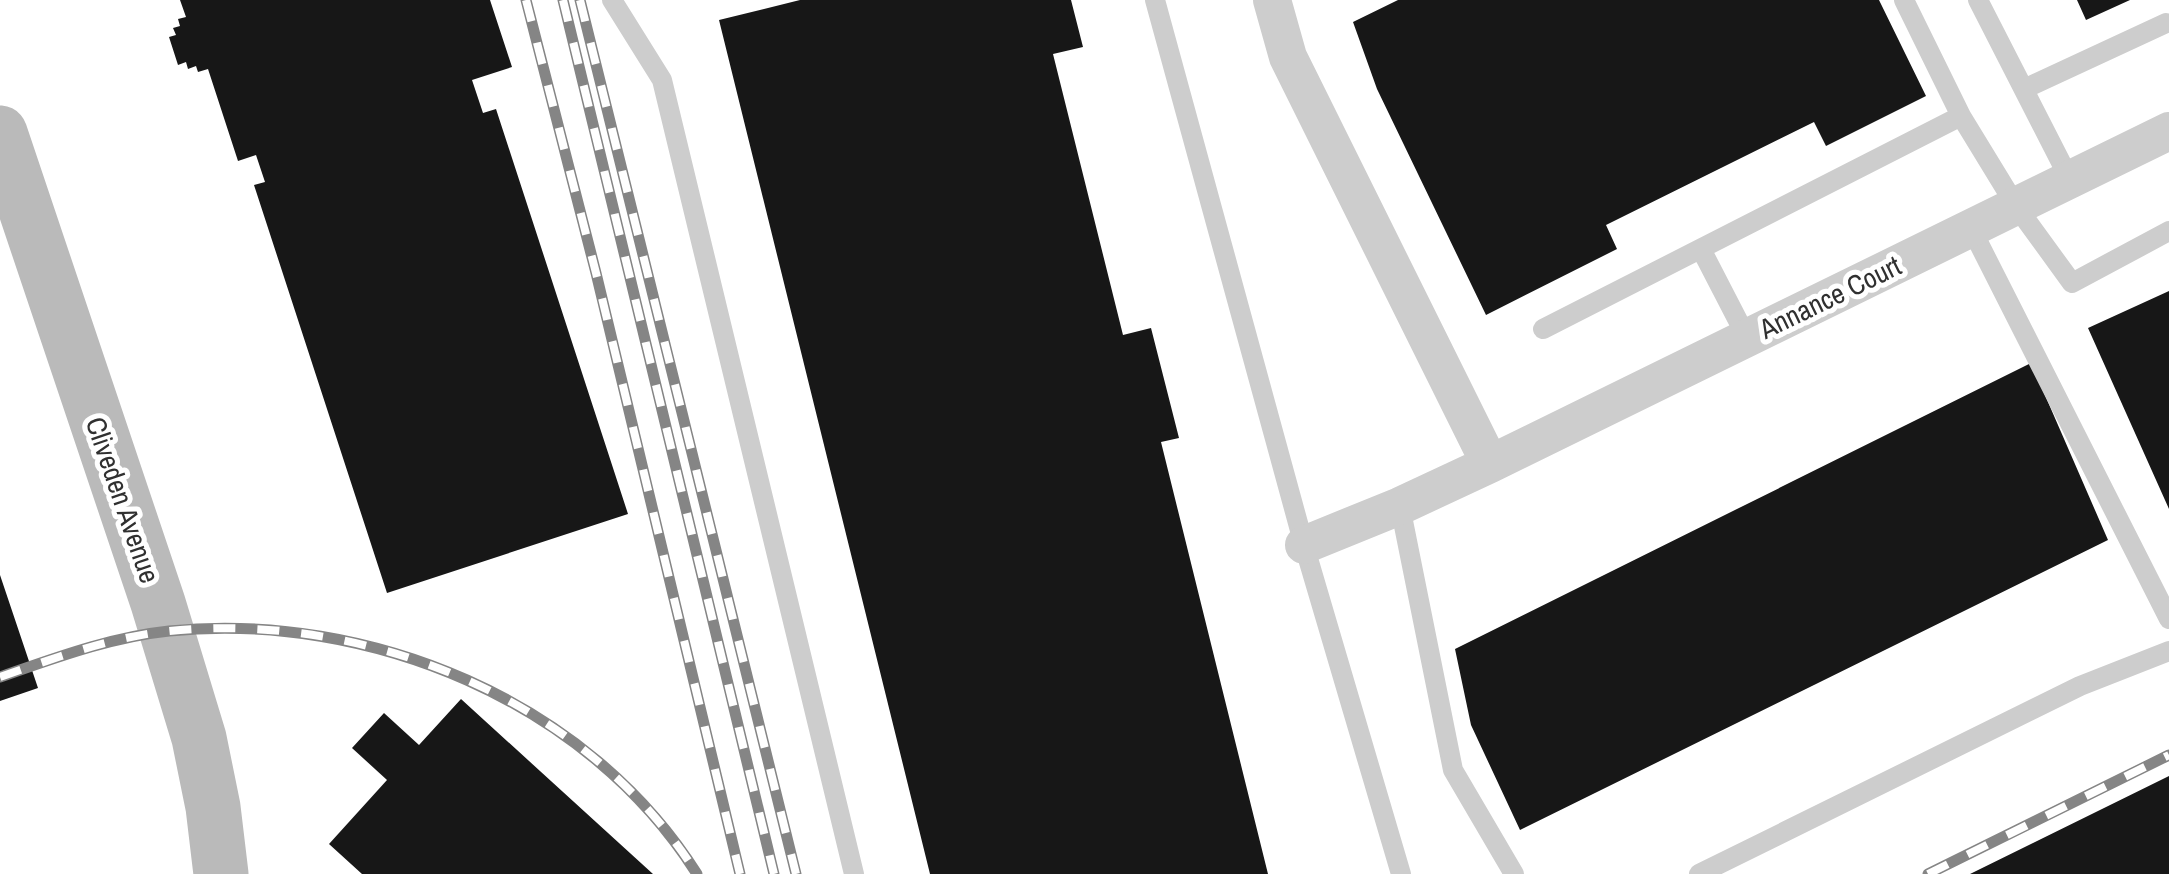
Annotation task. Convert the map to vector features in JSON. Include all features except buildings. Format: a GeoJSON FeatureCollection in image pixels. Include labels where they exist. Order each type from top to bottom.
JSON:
{"type":"FeatureCollection","features":[{"type":"Feature","properties":{"kind":"street"},"geometry":{"type":"LineString","coordinates":[[1272,0],[1288,56],[1490,464]]}},
{"type":"Feature","properties":{"kind":"street","name":"Annance Court"},"geometry":{"type":"LineString","coordinates":[[1304,546],[1490,464],[2169,131]]}},
{"type":"Feature","properties":{"kind":"street","name":"Cliveden Avenue"},"geometry":{"type":"LineString","coordinates":[[0,133],[200,738],[221,874]]}},
{"type":"Feature","properties":{"kind":"lane"},"geometry":{"type":"LineString","coordinates":[[612,0],[662,80],[854,874]]}},
{"type":"Feature","properties":{"kind":"lane"},"geometry":{"type":"LineString","coordinates":[[1154,0],[1304,546],[1400,874]]}},
{"type":"Feature","properties":{"kind":"lane"},"geometry":{"type":"LineString","coordinates":[[1904,0],[1961,116],[2016,206],[2072,283],[2169,232]]}},
{"type":"Feature","properties":{"kind":"lane"},"geometry":{"type":"LineString","coordinates":[[1978,0],[2070,180]]}},
{"type":"Feature","properties":{"kind":"lane"},"geometry":{"type":"LineString","coordinates":[[2024,89],[2166,23]]}},
{"type":"Feature","properties":{"kind":"lane"},"geometry":{"type":"LineString","coordinates":[[1543,329],[1961,116]]}},
{"type":"Feature","properties":{"kind":"lane"},"geometry":{"type":"LineString","coordinates":[[1971,228],[2169,619]]}},
{"type":"Feature","properties":{"kind":"lane"},"geometry":{"type":"LineString","coordinates":[[1701,249],[1747,338]]}},
{"type":"Feature","properties":{"kind":"lane"},"geometry":{"type":"LineString","coordinates":[[1400,506],[1453,770],[1514,874]]}},
{"type":"Feature","properties":{"kind":"lane"},"geometry":{"type":"LineString","coordinates":[[1699,874],[2080,686],[2169,651]]}},
{"type":"Feature","properties":{"kind":"railway"},"geometry":{"type":"LineString","coordinates":[[526,0],[596,273],[740,874]]}},
{"type":"Feature","properties":{"kind":"railway"},"geometry":{"type":"LineString","coordinates":[[563,0],[774,874]]}},
{"type":"Feature","properties":{"kind":"railway"},"geometry":{"type":"LineString","coordinates":[[580,0],[796,874]]}},
{"type":"Feature","properties":{"kind":"railway"},"geometry":{"type":"LineString","coordinates":[[0,677],[105,643],[169,631],[245,629],[321,636],[395,653],[467,680],[535,716],[597,760],[651,813],[697,874]]}},
{"type":"Feature","properties":{"kind":"railway"},"geometry":{"type":"LineString","coordinates":[[1928,874],[2169,755]]}}]}
